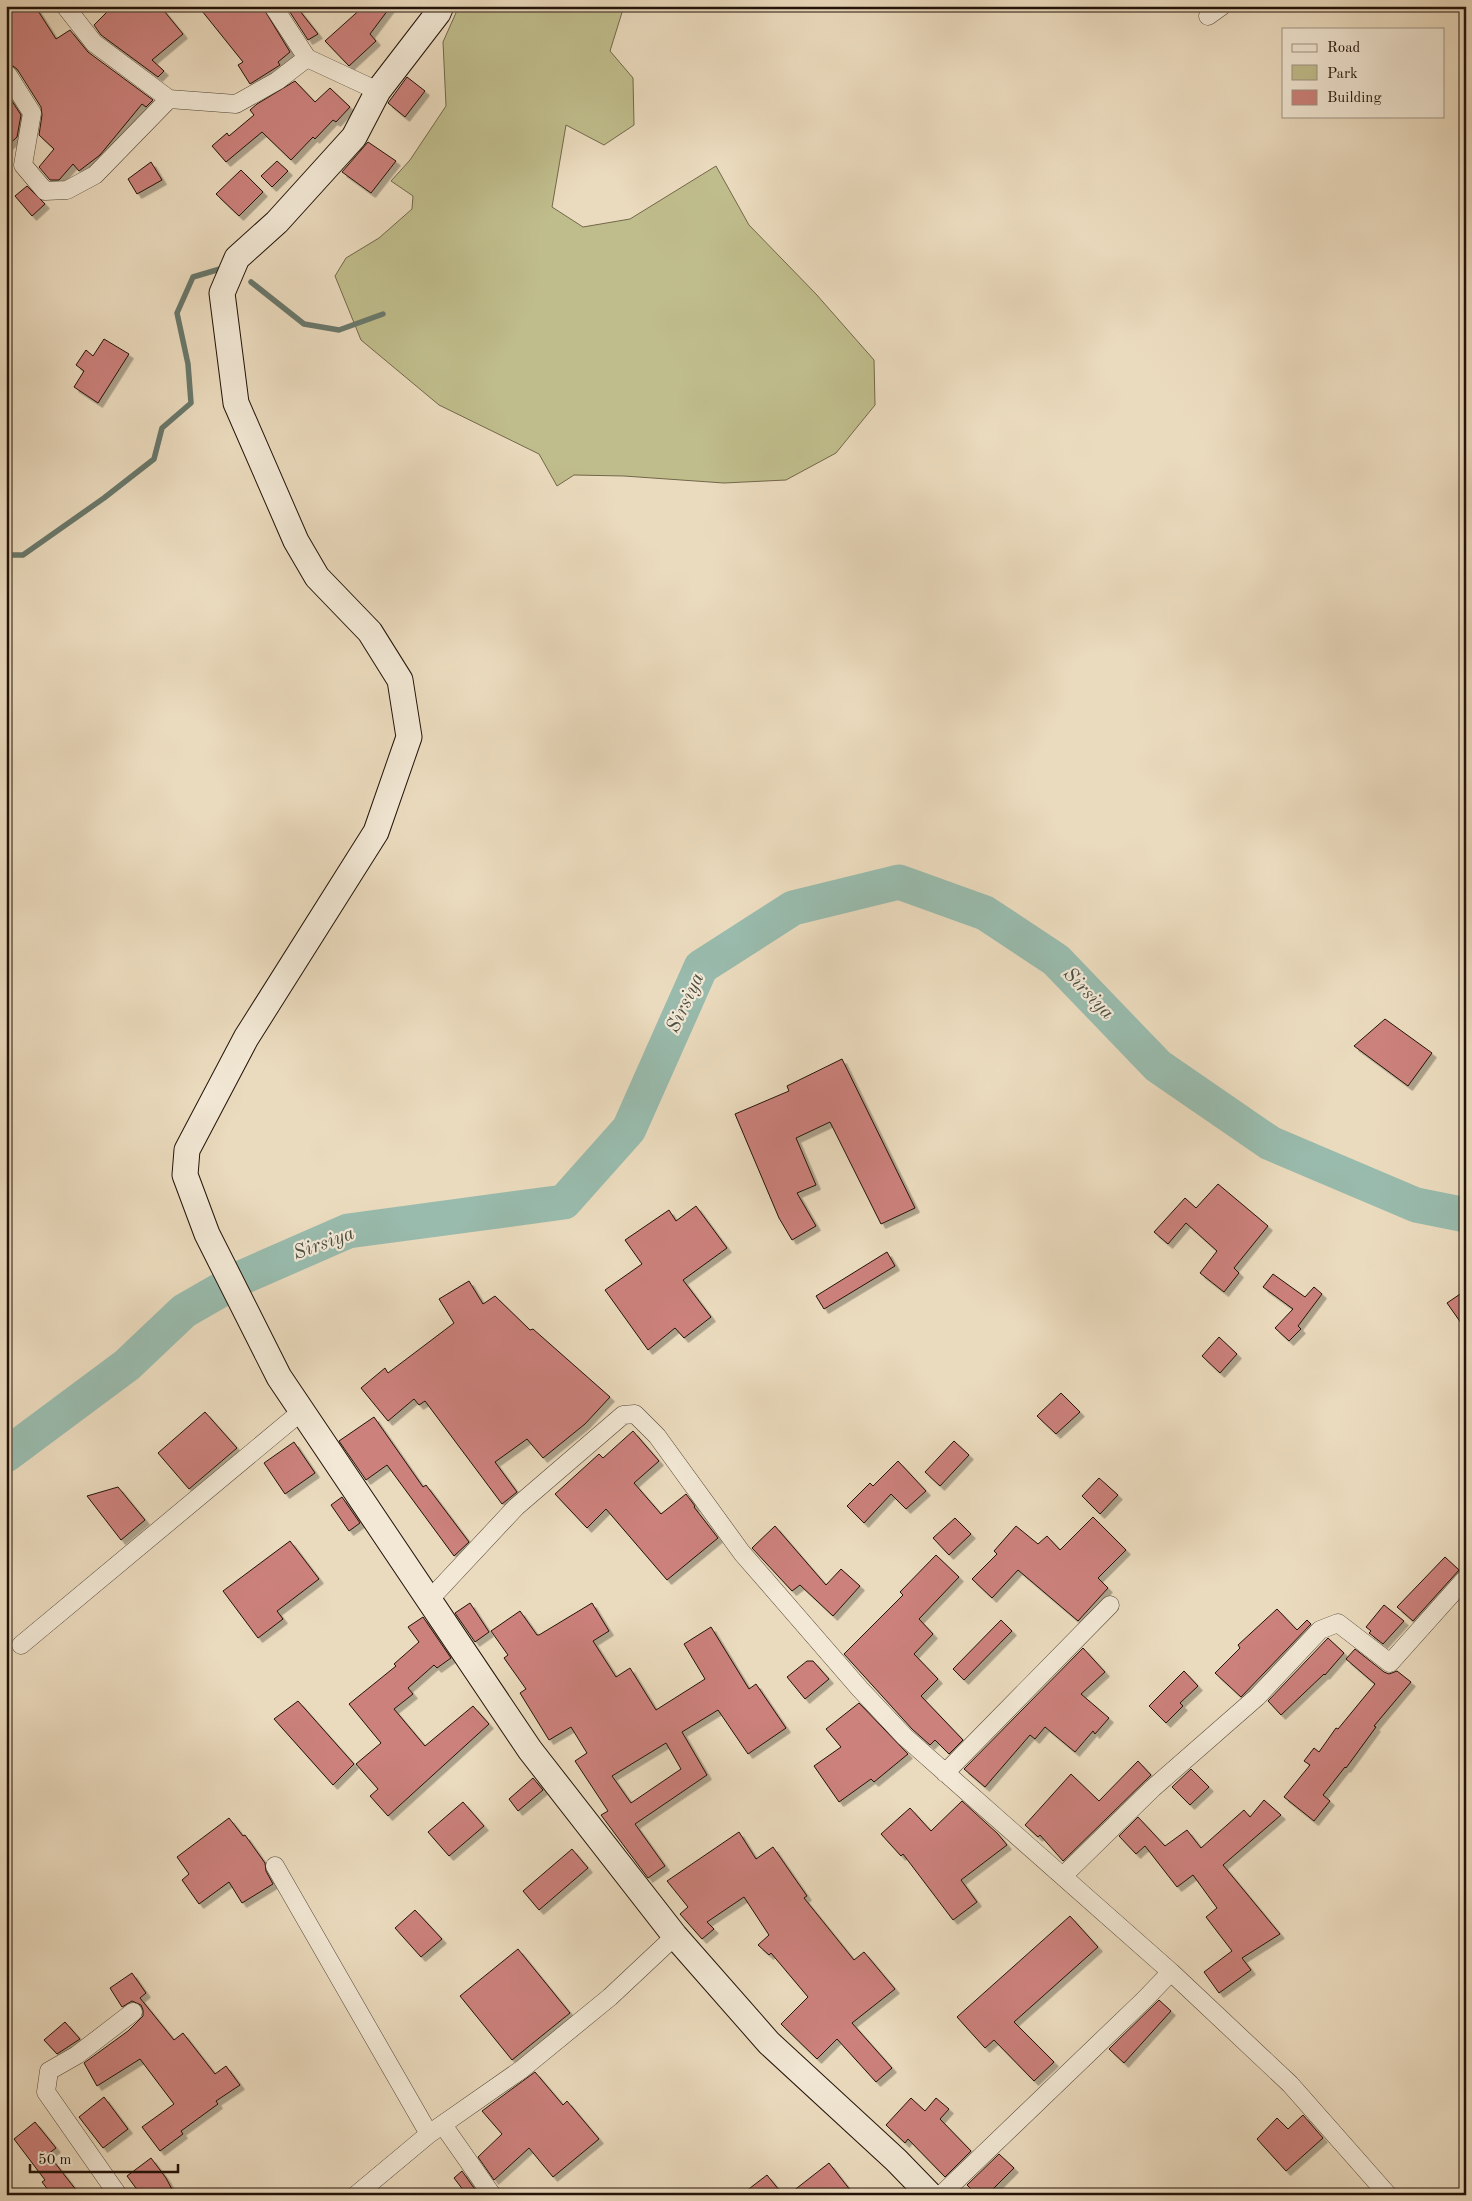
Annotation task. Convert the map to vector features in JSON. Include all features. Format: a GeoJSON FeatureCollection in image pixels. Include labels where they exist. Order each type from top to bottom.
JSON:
{"type":"FeatureCollection","features":[{"type":"Feature","properties":{"kind":"street"},"geometry":{"type":"LineString","coordinates":[[65,6],[94,43],[168,99],[236,104],[277,81],[307,58]]}},
{"type":"Feature","properties":{"kind":"street"},"geometry":{"type":"LineString","coordinates":[[273,6],[307,58],[378,91]]}},
{"type":"Feature","properties":{"kind":"street"},"geometry":{"type":"LineString","coordinates":[[441,6],[438,13],[378,91],[354,137],[277,222],[237,258],[222,293],[236,403],[296,541],[317,577],[370,632],[400,680],[409,737],[376,832],[246,1038],[187,1150],[186,1174],[207,1234],[278,1377],[430,1599],[530,1750],[675,1936],[769,2043],[896,2160],[930,2195]]}},
{"type":"Feature","properties":{"kind":"street"},"geometry":{"type":"LineString","coordinates":[[6,76],[8,75],[32,113],[23,165],[45,192],[67,190],[95,175],[168,99]]}},
{"type":"Feature","properties":{"kind":"street"},"geometry":{"type":"LineString","coordinates":[[21,1645],[302,1411]]}},
{"type":"Feature","properties":{"kind":"street"},"geometry":{"type":"LineString","coordinates":[[430,1599],[516,1507],[623,1415],[635,1414],[657,1436],[748,1561],[860,1689],[905,1737],[1064,1875],[1290,2084],[1388,2195]]}},
{"type":"Feature","properties":{"kind":"street"},"geometry":{"type":"LineString","coordinates":[[1064,1875],[1153,1788],[1257,1697],[1320,1630],[1338,1623],[1390,1663],[1466,1578]]}},
{"type":"Feature","properties":{"kind":"street"},"geometry":{"type":"LineString","coordinates":[[945,1773],[1110,1605]]}},
{"type":"Feature","properties":{"kind":"street"},"geometry":{"type":"LineString","coordinates":[[276,1866],[436,2130],[492,2195]]}},
{"type":"Feature","properties":{"kind":"street"},"geometry":{"type":"LineString","coordinates":[[356,2195],[436,2130],[529,2063],[610,1997],[675,1936]]}},
{"type":"Feature","properties":{"kind":"street"},"geometry":{"type":"LineString","coordinates":[[941,2195],[1171,1972]]}},
{"type":"Feature","properties":{"kind":"street"},"geometry":{"type":"LineString","coordinates":[[118,2195],[46,2092],[49,2071],[77,2055],[133,2012]]}},
{"type":"Feature","properties":{"kind":"green space"},"geometry":{"type":"Polygon","coordinates":[[[459,6],[624,6],[610,51],[633,78],[634,125],[604,145],[566,125],[552,207],[583,227],[630,219],[716,166],[749,225],[816,294],[874,360],[875,405],[836,453],[786,480],[724,483],[624,476],[574,475],[557,486],[539,454],[439,405],[361,340],[335,276],[346,258],[379,238],[412,209],[413,196],[391,181],[410,160],[446,106],[443,42],[459,6]]]}},
{"type":"Feature","properties":{"kind":"building"},"geometry":{"type":"Polygon","coordinates":[[[6,6],[35,6],[56,39],[70,30],[88,52],[153,100],[146,107],[142,104],[100,155],[79,171],[73,164],[59,180],[50,180],[39,167],[54,149],[39,135],[42,115],[41,107],[17,69],[6,65],[6,6]]]}},
{"type":"Feature","properties":{"kind":"building"},"geometry":{"type":"Polygon","coordinates":[[[113,6],[160,6],[183,34],[152,60],[164,71],[158,77],[101,35],[94,25],[113,6]]]}},
{"type":"Feature","properties":{"kind":"building"},"geometry":{"type":"Polygon","coordinates":[[[198,6],[262,6],[290,52],[278,62],[280,65],[250,84],[238,65],[243,62],[198,6]]]}},
{"type":"Feature","properties":{"kind":"building"},"geometry":{"type":"Polygon","coordinates":[[[286,6],[296,6],[318,34],[308,40],[286,6]]]}},
{"type":"Feature","properties":{"kind":"building"},"geometry":{"type":"Polygon","coordinates":[[[364,6],[391,6],[370,34],[376,41],[349,66],[325,41],[364,6]]]}},
{"type":"Feature","properties":{"kind":"building"},"geometry":{"type":"Polygon","coordinates":[[[407,77],[425,91],[405,117],[388,103],[407,77]]]}},
{"type":"Feature","properties":{"kind":"building"},"geometry":{"type":"Polygon","coordinates":[[[295,81],[315,102],[330,88],[350,107],[336,122],[333,120],[315,139],[313,137],[291,160],[262,132],[226,162],[212,146],[227,133],[229,136],[254,115],[250,110],[257,104],[295,81]]]}},
{"type":"Feature","properties":{"kind":"building"},"geometry":{"type":"Polygon","coordinates":[[[8,95],[21,115],[17,137],[6,147],[6,97],[8,95]]]}},
{"type":"Feature","properties":{"kind":"building"},"geometry":{"type":"Polygon","coordinates":[[[368,142],[396,161],[371,193],[342,172],[368,142]]]}},
{"type":"Feature","properties":{"kind":"building"},"geometry":{"type":"Polygon","coordinates":[[[277,161],[288,171],[272,187],[261,176],[277,161]]]}},
{"type":"Feature","properties":{"kind":"building"},"geometry":{"type":"Polygon","coordinates":[[[151,162],[162,180],[137,194],[128,179],[151,162]]]}},
{"type":"Feature","properties":{"kind":"building"},"geometry":{"type":"Polygon","coordinates":[[[241,170],[263,192],[239,216],[216,194],[241,170]]]}},
{"type":"Feature","properties":{"kind":"building"},"geometry":{"type":"Polygon","coordinates":[[[27,186],[45,204],[32,216],[15,196],[27,186]]]}},
{"type":"Feature","properties":{"kind":"building"},"geometry":{"type":"Polygon","coordinates":[[[104,339],[129,354],[98,403],[74,387],[84,371],[76,365],[86,350],[93,356],[104,339]]]}},
{"type":"Feature","properties":{"kind":"building"},"geometry":{"type":"Polygon","coordinates":[[[1385,1019],[1432,1053],[1408,1086],[1354,1046],[1385,1019]]]}},
{"type":"Feature","properties":{"kind":"building"},"geometry":{"type":"Polygon","coordinates":[[[842,1059],[915,1208],[881,1224],[830,1122],[796,1138],[816,1185],[797,1193],[816,1226],[792,1240],[779,1218],[735,1114],[789,1091],[787,1086],[842,1059]]]}},
{"type":"Feature","properties":{"kind":"building"},"geometry":{"type":"Polygon","coordinates":[[[1218,1184],[1268,1226],[1234,1268],[1239,1273],[1224,1292],[1200,1273],[1217,1251],[1186,1223],[1168,1244],[1154,1232],[1185,1198],[1196,1208],[1218,1184]]]}},
{"type":"Feature","properties":{"kind":"building"},"geometry":{"type":"Polygon","coordinates":[[[696,1206],[727,1248],[683,1280],[711,1317],[684,1338],[675,1328],[648,1350],[605,1290],[642,1264],[625,1240],[669,1210],[676,1221],[696,1206]]]}},
{"type":"Feature","properties":{"kind":"building"},"geometry":{"type":"Polygon","coordinates":[[[887,1252],[895,1266],[824,1309],[816,1296],[887,1252]]]}},
{"type":"Feature","properties":{"kind":"building"},"geometry":{"type":"Polygon","coordinates":[[[1273,1274],[1305,1297],[1314,1287],[1322,1294],[1298,1326],[1301,1329],[1289,1341],[1275,1328],[1293,1309],[1263,1287],[1273,1274]]]}},
{"type":"Feature","properties":{"kind":"building"},"geometry":{"type":"Polygon","coordinates":[[[469,1281],[483,1304],[495,1296],[530,1330],[533,1329],[610,1397],[585,1424],[543,1458],[527,1439],[495,1462],[517,1492],[502,1504],[425,1401],[419,1405],[414,1399],[388,1421],[361,1388],[385,1368],[388,1373],[454,1323],[439,1299],[469,1281]]]}},
{"type":"Feature","properties":{"kind":"building"},"geometry":{"type":"Polygon","coordinates":[[[1466,1290],[1466,1330],[1447,1303],[1466,1290]]]}},
{"type":"Feature","properties":{"kind":"building"},"geometry":{"type":"Polygon","coordinates":[[[1219,1337],[1237,1354],[1220,1373],[1202,1356],[1219,1337]]]}},
{"type":"Feature","properties":{"kind":"building"},"geometry":{"type":"Polygon","coordinates":[[[1061,1393],[1080,1412],[1056,1434],[1037,1416],[1061,1393]]]}},
{"type":"Feature","properties":{"kind":"building"},"geometry":{"type":"Polygon","coordinates":[[[205,1412],[237,1448],[189,1489],[158,1453],[205,1412]]]}},
{"type":"Feature","properties":{"kind":"building"},"geometry":{"type":"Polygon","coordinates":[[[374,1417],[423,1487],[426,1485],[469,1542],[454,1556],[387,1465],[366,1480],[339,1441],[374,1417]]]}},
{"type":"Feature","properties":{"kind":"building"},"geometry":{"type":"Polygon","coordinates":[[[633,1431],[659,1461],[634,1483],[661,1514],[686,1494],[718,1538],[667,1580],[606,1509],[587,1528],[555,1494],[599,1454],[603,1458],[633,1431]]]}},
{"type":"Feature","properties":{"kind":"building"},"geometry":{"type":"Polygon","coordinates":[[[954,1441],[969,1455],[940,1486],[925,1472],[954,1441]]]}},
{"type":"Feature","properties":{"kind":"building"},"geometry":{"type":"Polygon","coordinates":[[[294,1442],[315,1473],[285,1494],[264,1463],[294,1442]]]}},
{"type":"Feature","properties":{"kind":"building"},"geometry":{"type":"Polygon","coordinates":[[[898,1461],[926,1491],[906,1509],[891,1494],[864,1523],[847,1506],[870,1483],[873,1486],[898,1461]]]}},
{"type":"Feature","properties":{"kind":"building"},"geometry":{"type":"Polygon","coordinates":[[[1099,1478],[1118,1495],[1100,1514],[1082,1496],[1099,1478]]]}},
{"type":"Feature","properties":{"kind":"building"},"geometry":{"type":"Polygon","coordinates":[[[118,1487],[145,1520],[121,1540],[87,1496],[118,1487]]]}},
{"type":"Feature","properties":{"kind":"building"},"geometry":{"type":"Polygon","coordinates":[[[342,1497],[360,1523],[349,1531],[331,1505],[342,1497]]]}},
{"type":"Feature","properties":{"kind":"building"},"geometry":{"type":"Polygon","coordinates":[[[1093,1517],[1126,1550],[1098,1578],[1108,1588],[1078,1621],[1018,1570],[992,1598],[972,1579],[997,1554],[994,1551],[1016,1526],[1038,1544],[1047,1536],[1060,1550],[1093,1517]]]}},
{"type":"Feature","properties":{"kind":"building"},"geometry":{"type":"Polygon","coordinates":[[[955,1518],[971,1534],[949,1555],[933,1538],[955,1518]]]}},
{"type":"Feature","properties":{"kind":"building"},"geometry":{"type":"Polygon","coordinates":[[[775,1526],[826,1585],[841,1569],[860,1586],[833,1616],[800,1585],[792,1591],[752,1548],[775,1526]]]}},
{"type":"Feature","properties":{"kind":"building"},"geometry":{"type":"Polygon","coordinates":[[[290,1541],[319,1579],[277,1611],[283,1619],[258,1638],[223,1591],[290,1541]]]}},
{"type":"Feature","properties":{"kind":"building"},"geometry":{"type":"Polygon","coordinates":[[[936,1555],[959,1577],[919,1619],[933,1634],[914,1654],[938,1679],[921,1696],[963,1740],[949,1754],[935,1740],[930,1745],[912,1729],[844,1654],[903,1595],[900,1592],[936,1555]]]}},
{"type":"Feature","properties":{"kind":"building"},"geometry":{"type":"Polygon","coordinates":[[[1445,1557],[1459,1570],[1413,1621],[1397,1607],[1445,1557]]]}},
{"type":"Feature","properties":{"kind":"building"},"geometry":{"type":"Polygon","coordinates":[[[470,1603],[489,1632],[475,1642],[455,1613],[470,1603]]]}},
{"type":"Feature","properties":{"kind":"building"},"geometry":{"type":"Polygon","coordinates":[[[592,1603],[609,1631],[593,1641],[616,1677],[630,1668],[656,1710],[705,1679],[684,1644],[711,1627],[749,1689],[756,1684],[786,1728],[748,1754],[718,1710],[682,1732],[707,1775],[635,1824],[665,1866],[648,1878],[601,1815],[608,1811],[575,1761],[587,1753],[571,1727],[549,1740],[520,1693],[526,1689],[504,1658],[508,1655],[491,1631],[520,1611],[537,1635],[592,1603]],[[666,1743],[612,1776],[631,1803],[681,1769],[666,1743]]]}},
{"type":"Feature","properties":{"kind":"building"},"geometry":{"type":"Polygon","coordinates":[[[1384,1605],[1404,1621],[1383,1644],[1369,1633],[1371,1631],[1366,1627],[1384,1605]]]}},
{"type":"Feature","properties":{"kind":"building"},"geometry":{"type":"Polygon","coordinates":[[[1277,1609],[1297,1630],[1307,1620],[1311,1624],[1241,1697],[1215,1673],[1240,1648],[1238,1645],[1277,1609]]]}},
{"type":"Feature","properties":{"kind":"building"},"geometry":{"type":"Polygon","coordinates":[[[423,1617],[451,1658],[437,1668],[434,1665],[408,1688],[413,1694],[394,1709],[425,1746],[473,1706],[489,1724],[388,1816],[370,1796],[378,1789],[356,1764],[381,1743],[349,1704],[396,1666],[394,1664],[419,1642],[408,1627],[423,1617]]]}},
{"type":"Feature","properties":{"kind":"building"},"geometry":{"type":"Polygon","coordinates":[[[1001,1620],[1012,1631],[964,1680],[953,1669],[1001,1620]]]}},
{"type":"Feature","properties":{"kind":"building"},"geometry":{"type":"Polygon","coordinates":[[[1328,1638],[1344,1653],[1325,1675],[1281,1715],[1268,1701],[1328,1638]]]}},
{"type":"Feature","properties":{"kind":"building"},"geometry":{"type":"Polygon","coordinates":[[[1083,1648],[1105,1672],[1081,1694],[1109,1718],[1095,1734],[1093,1731],[1075,1752],[1045,1727],[1035,1739],[1030,1735],[985,1787],[964,1769],[1083,1648]]]}},
{"type":"Feature","properties":{"kind":"building"},"geometry":{"type":"Polygon","coordinates":[[[1355,1649],[1384,1672],[1389,1674],[1397,1671],[1411,1682],[1374,1726],[1376,1727],[1346,1768],[1323,1795],[1330,1801],[1314,1821],[1284,1797],[1310,1765],[1304,1761],[1314,1748],[1319,1752],[1336,1728],[1338,1729],[1375,1684],[1346,1659],[1355,1649]]]}},
{"type":"Feature","properties":{"kind":"building"},"geometry":{"type":"Polygon","coordinates":[[[807,1661],[813,1661],[829,1679],[805,1699],[787,1677],[807,1661]]]}},
{"type":"Feature","properties":{"kind":"building"},"geometry":{"type":"Polygon","coordinates":[[[1184,1671],[1198,1686],[1180,1703],[1183,1706],[1166,1723],[1149,1706],[1184,1671]]]}},
{"type":"Feature","properties":{"kind":"building"},"geometry":{"type":"Polygon","coordinates":[[[298,1701],[354,1764],[333,1785],[274,1719],[298,1701]]]}},
{"type":"Feature","properties":{"kind":"building"},"geometry":{"type":"Polygon","coordinates":[[[859,1703],[908,1754],[874,1782],[871,1779],[839,1802],[814,1766],[841,1747],[826,1729],[859,1703]]]}},
{"type":"Feature","properties":{"kind":"building"},"geometry":{"type":"Polygon","coordinates":[[[1138,1761],[1151,1775],[1063,1861],[1040,1835],[1038,1837],[1025,1825],[1071,1774],[1099,1801],[1138,1761]]]}},
{"type":"Feature","properties":{"kind":"building"},"geometry":{"type":"Polygon","coordinates":[[[1191,1769],[1209,1787],[1190,1805],[1172,1787],[1191,1769]]]}},
{"type":"Feature","properties":{"kind":"building"},"geometry":{"type":"Polygon","coordinates":[[[533,1778],[543,1790],[518,1811],[509,1799],[533,1778]]]}},
{"type":"Feature","properties":{"kind":"building"},"geometry":{"type":"Polygon","coordinates":[[[1264,1800],[1281,1815],[1223,1865],[1280,1934],[1242,1958],[1251,1970],[1219,1993],[1204,1972],[1232,1951],[1206,1917],[1217,1908],[1193,1875],[1177,1887],[1145,1846],[1136,1854],[1119,1836],[1138,1817],[1165,1846],[1187,1830],[1201,1848],[1244,1810],[1250,1817],[1264,1800]]]}},
{"type":"Feature","properties":{"kind":"building"},"geometry":{"type":"Polygon","coordinates":[[[962,1801],[998,1834],[1007,1845],[961,1880],[977,1902],[953,1920],[903,1854],[901,1856],[881,1834],[910,1808],[931,1831],[962,1801]]]}},
{"type":"Feature","properties":{"kind":"building"},"geometry":{"type":"Polygon","coordinates":[[[463,1802],[484,1826],[449,1856],[428,1832],[463,1802]]]}},
{"type":"Feature","properties":{"kind":"building"},"geometry":{"type":"Polygon","coordinates":[[[229,1818],[243,1836],[245,1835],[265,1863],[266,1871],[273,1884],[242,1903],[229,1882],[199,1904],[182,1880],[189,1874],[177,1857],[229,1818]]]}},
{"type":"Feature","properties":{"kind":"building"},"geometry":{"type":"Polygon","coordinates":[[[739,1832],[756,1859],[773,1847],[807,1896],[804,1898],[854,1960],[864,1952],[895,1989],[852,2023],[892,2068],[876,2082],[837,2039],[817,2059],[781,2024],[808,1997],[771,1953],[769,1955],[758,1945],[769,1935],[744,1897],[707,1922],[714,1929],[702,1939],[680,1914],[688,1907],[667,1881],[739,1832]]]}},
{"type":"Feature","properties":{"kind":"building"},"geometry":{"type":"Polygon","coordinates":[[[572,1849],[588,1868],[539,1910],[523,1891],[572,1849]]]}},
{"type":"Feature","properties":{"kind":"building"},"geometry":{"type":"Polygon","coordinates":[[[415,1910],[442,1939],[421,1957],[395,1928],[415,1910]]]}},
{"type":"Feature","properties":{"kind":"building"},"geometry":{"type":"Polygon","coordinates":[[[1070,1916],[1098,1947],[1014,2022],[1054,2062],[1034,2081],[994,2040],[985,2048],[957,2017],[1070,1916]]]}},
{"type":"Feature","properties":{"kind":"building"},"geometry":{"type":"Polygon","coordinates":[[[518,1949],[570,2013],[512,2060],[460,1996],[518,1949]]]}},
{"type":"Feature","properties":{"kind":"building"},"geometry":{"type":"Polygon","coordinates":[[[132,1973],[146,1993],[140,1998],[174,2040],[183,2033],[215,2074],[226,2066],[240,2085],[216,2101],[218,2104],[181,2131],[183,2134],[160,2151],[142,2127],[174,2104],[140,2059],[97,2086],[84,2063],[128,2031],[143,2016],[141,2005],[132,2001],[122,2007],[110,1988],[132,1973]]]}},
{"type":"Feature","properties":{"kind":"building"},"geometry":{"type":"Polygon","coordinates":[[[1159,2000],[1171,2011],[1124,2063],[1109,2049],[1159,2000]]]}},
{"type":"Feature","properties":{"kind":"building"},"geometry":{"type":"Polygon","coordinates":[[[65,2022],[80,2039],[57,2054],[44,2040],[65,2022]]]}},
{"type":"Feature","properties":{"kind":"building"},"geometry":{"type":"Polygon","coordinates":[[[535,2072],[563,2105],[567,2101],[599,2139],[553,2177],[529,2148],[494,2180],[478,2157],[502,2134],[482,2111],[535,2072]]]}},
{"type":"Feature","properties":{"kind":"building"},"geometry":{"type":"Polygon","coordinates":[[[104,2097],[128,2129],[103,2148],[79,2117],[104,2097]]]}},
{"type":"Feature","properties":{"kind":"building"},"geometry":{"type":"Polygon","coordinates":[[[911,2098],[925,2111],[936,2098],[949,2109],[940,2119],[971,2151],[945,2177],[908,2139],[905,2143],[886,2125],[911,2098]]]}},
{"type":"Feature","properties":{"kind":"building"},"geometry":{"type":"Polygon","coordinates":[[[1303,2115],[1323,2138],[1286,2171],[1257,2139],[1277,2118],[1288,2129],[1303,2115]]]}},
{"type":"Feature","properties":{"kind":"building"},"geometry":{"type":"Polygon","coordinates":[[[35,2122],[56,2148],[48,2154],[80,2195],[52,2195],[42,2182],[45,2180],[14,2139],[35,2122]]]}},
{"type":"Feature","properties":{"kind":"building"},"geometry":{"type":"Polygon","coordinates":[[[999,2154],[1014,2168],[987,2195],[977,2195],[967,2185],[999,2154]]]}},
{"type":"Feature","properties":{"kind":"building"},"geometry":{"type":"Polygon","coordinates":[[[151,2158],[166,2178],[175,2195],[141,2195],[127,2176],[151,2158]]]}},
{"type":"Feature","properties":{"kind":"building"},"geometry":{"type":"Polygon","coordinates":[[[829,2163],[854,2195],[788,2195],[829,2163]]]}},
{"type":"Feature","properties":{"kind":"building"},"geometry":{"type":"Polygon","coordinates":[[[462,2171],[479,2195],[467,2195],[454,2178],[462,2171]]]}},
{"type":"Feature","properties":{"kind":"building"},"geometry":{"type":"Polygon","coordinates":[[[767,2175],[783,2195],[741,2195],[767,2175]]]}},
{"type":"Feature","properties":{"kind":"waterway"},"geometry":{"type":"LineString","coordinates":[[6,555],[23,555],[104,498],[154,459],[162,428],[191,403],[188,364],[177,313],[193,277],[220,269]]}},
{"type":"Feature","properties":{"kind":"waterway"},"geometry":{"type":"LineString","coordinates":[[251,282],[304,324],[339,330],[383,314]]}},
{"type":"Feature","properties":{"kind":"waterway","name":"Sirsiya"},"geometry":{"type":"LineString","coordinates":[[6,1455],[127,1365],[184,1311],[243,1277],[348,1231],[564,1202],[629,1129],[701,967],[793,908],[899,882],[985,913],[1056,960],[1158,1066],[1270,1143],[1416,1205],[1466,1215]]}}]}
